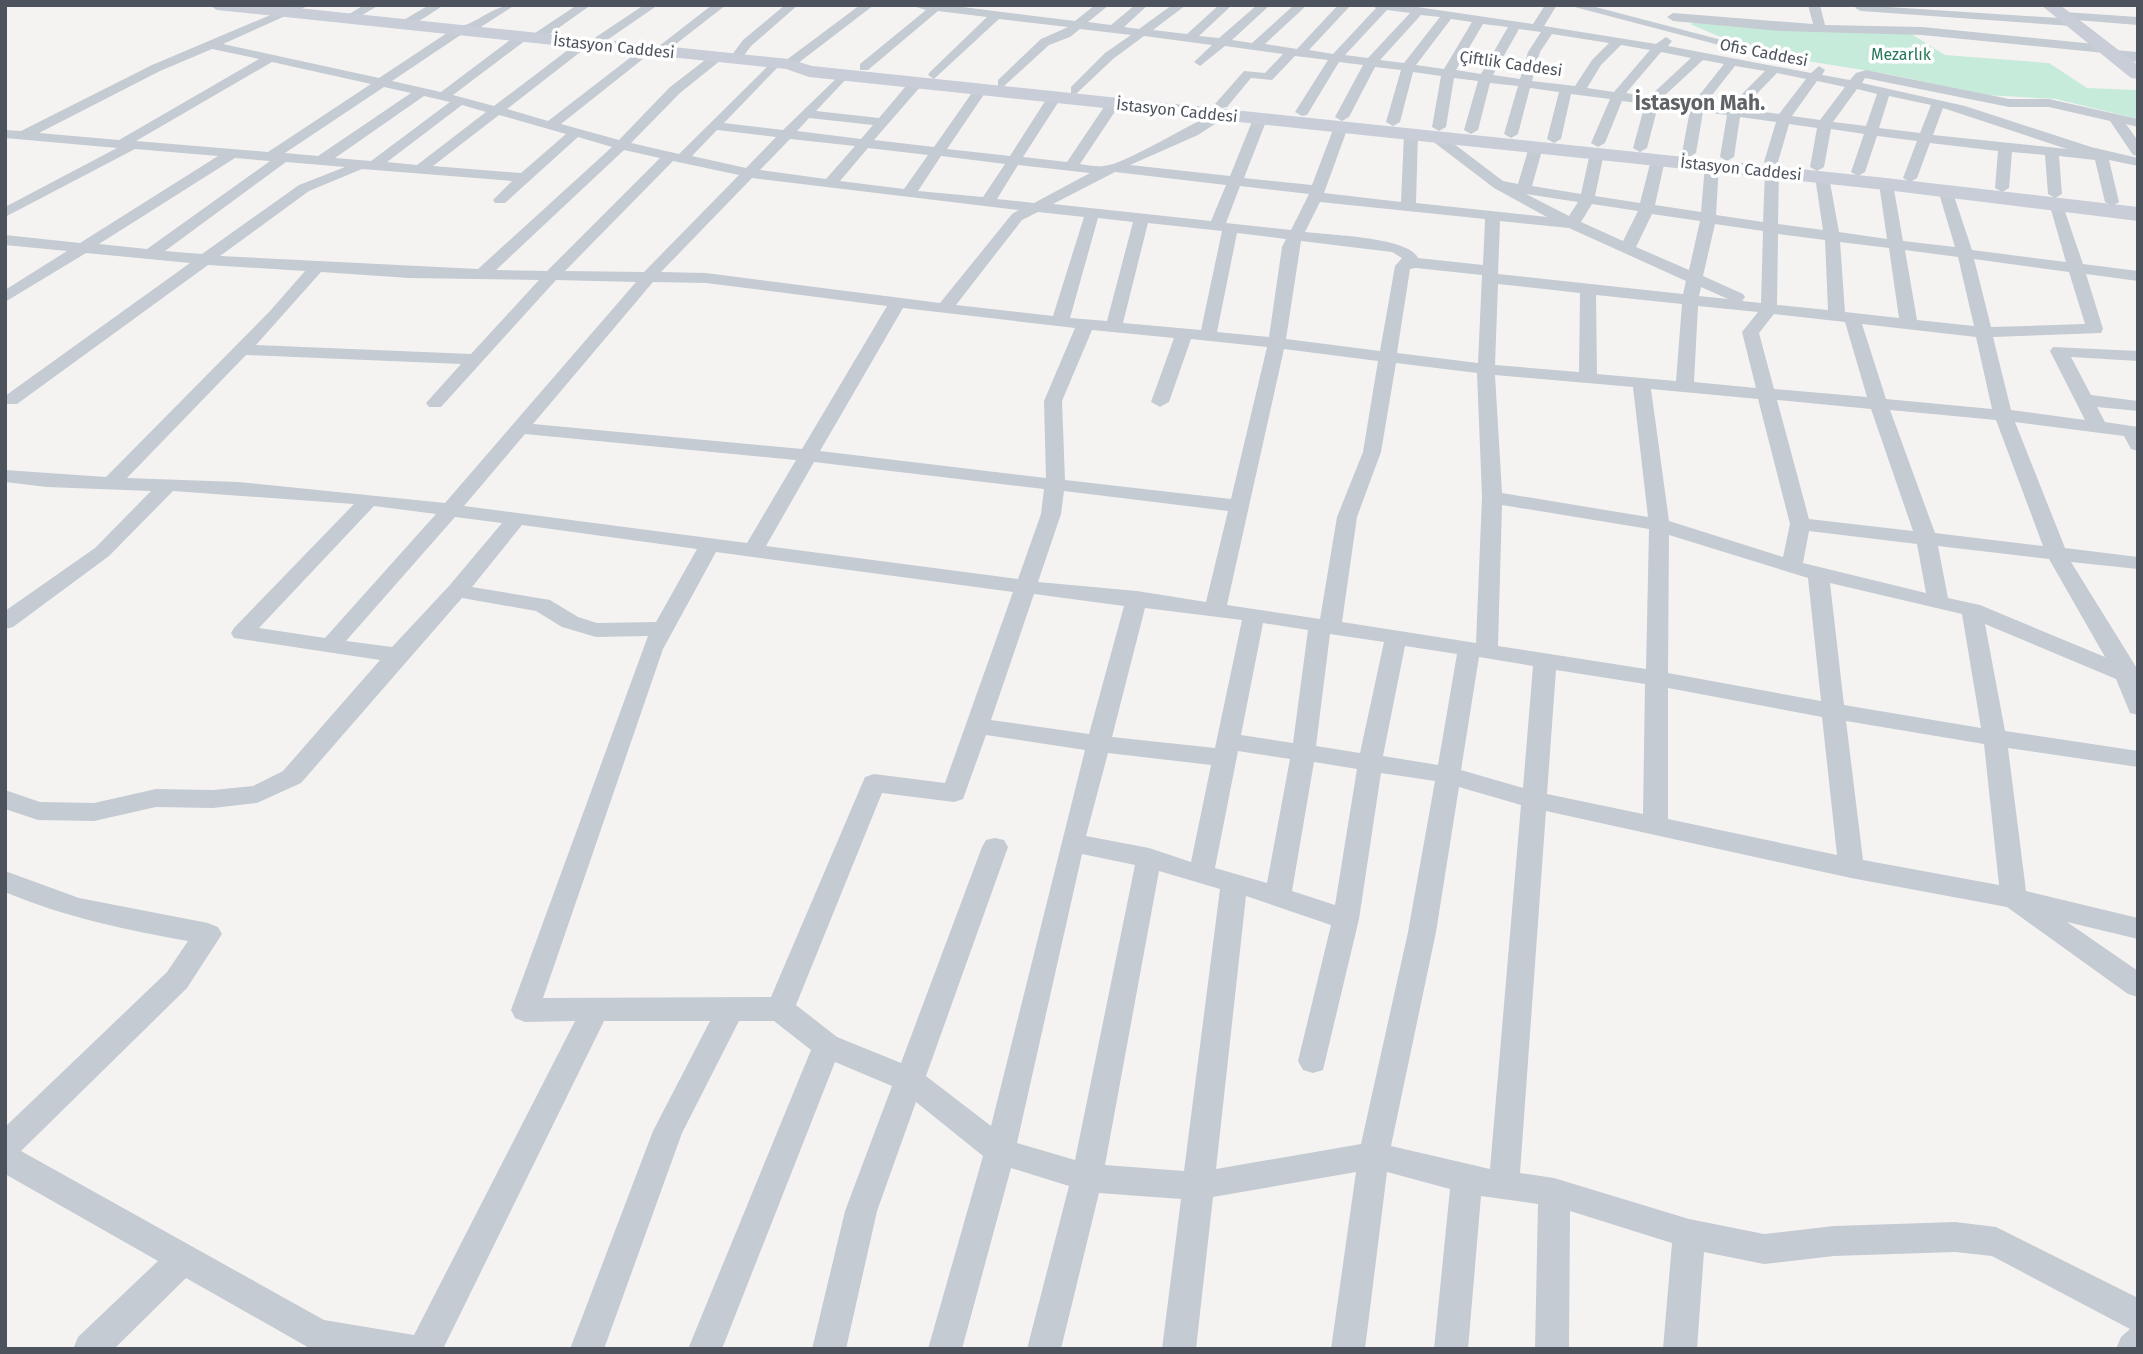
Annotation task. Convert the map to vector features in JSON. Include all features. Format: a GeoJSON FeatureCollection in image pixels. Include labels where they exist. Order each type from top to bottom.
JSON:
{"type":"FeatureCollection","features":[{"type":"Feature","properties":{"kind":"main road","name":"İstasyon Caddesi"},"geometry":{"type":"LineString","coordinates":[[229,6],[297,9],[463,31],[782,64],[809,71],[844,75],[925,79],[981,90],[1054,98],[1221,110],[1261,119],[1342,122],[1411,134],[1437,132],[1598,148],[1658,160],[1719,161],[1820,172],[1886,184],[2056,199],[2138,214]]}},
{"type":"Feature","properties":{"kind":"main road"},"geometry":{"type":"LineString","coordinates":[[2062,15],[2138,74]]}},
{"type":"Feature","properties":{"kind":"main road"},"geometry":{"type":"LineString","coordinates":[[782,64],[864,67],[925,79],[1003,82],[1221,110],[1302,112],[1342,122],[1393,122],[1437,132],[1471,130],[1511,134],[1545,143]]}},
{"type":"Feature","properties":{"kind":"main road"},"geometry":{"type":"LineString","coordinates":[[1598,148],[1640,148],[1689,153],[1719,161]]}},
{"type":"Feature","properties":{"kind":"main road"},"geometry":{"type":"LineString","coordinates":[[1820,172],[1858,172],[2002,188],[2056,199],[2138,205]]}},
{"type":"Feature","properties":{"kind":"street"},"geometry":{"type":"LineString","coordinates":[[350,18],[373,5]]}},
{"type":"Feature","properties":{"kind":"street"},"geometry":{"type":"LineString","coordinates":[[406,24],[439,5]]}},
{"type":"Feature","properties":{"kind":"street"},"geometry":{"type":"LineString","coordinates":[[150,254],[379,83],[509,5]]}},
{"type":"Feature","properties":{"kind":"street"},"geometry":{"type":"LineString","coordinates":[[443,96],[529,38],[585,5]]}},
{"type":"Feature","properties":{"kind":"street"},"geometry":{"type":"LineString","coordinates":[[419,170],[496,110],[589,44],[652,5]]}},
{"type":"Feature","properties":{"kind":"street"},"geometry":{"type":"LineString","coordinates":[[551,125],[720,5]]}},
{"type":"Feature","properties":{"kind":"street"},"geometry":{"type":"LineString","coordinates":[[482,274],[621,145],[675,90],[747,43],[792,5]]}},
{"type":"Feature","properties":{"kind":"street"},"geometry":{"type":"LineString","coordinates":[[435,403],[552,275],[677,156],[714,127],[782,64],[868,5]]}},
{"type":"Feature","properties":{"kind":"street","name":"Çiftlik Caddesi"},"geometry":{"type":"LineString","coordinates":[[916,5],[988,11],[1012,16],[1052,17],[1078,25],[1113,30],[1825,122],[1926,138],[1970,129],[2005,148],[2101,156]]}},
{"type":"Feature","properties":{"kind":"street"},"geometry":{"type":"LineString","coordinates":[[1012,16],[1027,5]]}},
{"type":"Feature","properties":{"kind":"street"},"geometry":{"type":"LineString","coordinates":[[1003,82],[1045,42],[1078,25],[1103,5]]}},
{"type":"Feature","properties":{"kind":"street"},"geometry":{"type":"LineString","coordinates":[[1113,30],[1142,5]]}},
{"type":"Feature","properties":{"kind":"street"},"geometry":{"type":"LineString","coordinates":[[1076,90],[1109,56],[1145,33],[1180,5]]}},
{"type":"Feature","properties":{"kind":"street"},"geometry":{"type":"LineString","coordinates":[[1189,40],[1226,5]]}},
{"type":"Feature","properties":{"kind":"street"},"geometry":{"type":"LineString","coordinates":[[1200,62],[1264,5]]}},
{"type":"Feature","properties":{"kind":"street"},"geometry":{"type":"LineString","coordinates":[[1255,47],[1301,5]]}},
{"type":"Feature","properties":{"kind":"street"},"geometry":{"type":"LineString","coordinates":[[944,309],[1017,217],[1193,132],[1221,110],[1248,74],[1268,76],[1345,5]]}},
{"type":"Feature","properties":{"kind":"street","name":"Ofis Caddesi"},"geometry":{"type":"LineString","coordinates":[[1377,5],[1426,9],[1480,19],[1502,18],[1516,24],[1938,103],[1970,129],[2027,132],[2101,156],[2138,162]]}},
{"type":"Feature","properties":{"kind":"street"},"geometry":{"type":"LineString","coordinates":[[1463,16],[1472,5]]}},
{"type":"Feature","properties":{"kind":"street"},"geometry":{"type":"LineString","coordinates":[[1511,134],[1524,83],[1551,5]]}},
{"type":"Feature","properties":{"kind":"street"},"geometry":{"type":"LineString","coordinates":[[1573,5],[1598,7],[1628,17],[1662,15],[1747,19],[1820,27],[1913,30],[2049,44],[2138,57]]}},
{"type":"Feature","properties":{"kind":"street"},"geometry":{"type":"LineString","coordinates":[[1611,5],[1628,17]]}},
{"type":"Feature","properties":{"kind":"street"},"geometry":{"type":"LineString","coordinates":[[1814,5],[1820,27]]}},
{"type":"Feature","properties":{"kind":"street"},"geometry":{"type":"LineString","coordinates":[[1969,5],[2009,41]]}},
{"type":"Feature","properties":{"kind":"street"},"geometry":{"type":"LineString","coordinates":[[2003,5],[2049,44]]}},
{"type":"Feature","properties":{"kind":"street"},"geometry":{"type":"LineString","coordinates":[[2118,5],[2133,21]]}},
{"type":"Feature","properties":{"kind":"street"},"geometry":{"type":"LineString","coordinates":[[1302,112],[1315,83],[1334,57],[1392,6]]}},
{"type":"Feature","properties":{"kind":"street"},"geometry":{"type":"LineString","coordinates":[[864,67],[944,7]]}},
{"type":"Feature","properties":{"kind":"street"},"geometry":{"type":"LineString","coordinates":[[1579,35],[1598,7]]}},
{"type":"Feature","properties":{"kind":"street"},"geometry":{"type":"LineString","coordinates":[[1860,7],[1873,29]]}},
{"type":"Feature","properties":{"kind":"street"},"geometry":{"type":"LineString","coordinates":[[1860,7],[1938,10],[1981,17],[2018,19],[2062,15],[2133,21]]}},
{"type":"Feature","properties":{"kind":"street"},"geometry":{"type":"LineString","coordinates":[[1897,8],[1913,30]]}},
{"type":"Feature","properties":{"kind":"street"},"geometry":{"type":"LineString","coordinates":[[5,145],[156,68],[297,9]]}},
{"type":"Feature","properties":{"kind":"street"},"geometry":{"type":"LineString","coordinates":[[1214,609],[1277,343],[1286,270],[1294,236],[1316,193],[1342,122],[1371,62],[1426,9]]}},
{"type":"Feature","properties":{"kind":"street"},"geometry":{"type":"LineString","coordinates":[[830,185],[882,122],[988,11]]}},
{"type":"Feature","properties":{"kind":"street"},"geometry":{"type":"LineString","coordinates":[[1393,122],[1408,67],[1448,15]]}},
{"type":"Feature","properties":{"kind":"street"},"geometry":{"type":"LineString","coordinates":[[1662,15],[1678,30],[1768,55],[1966,96],[2009,103],[2072,108],[2138,123]]}},
{"type":"Feature","properties":{"kind":"street"},"geometry":{"type":"LineString","coordinates":[[1638,46],[1662,15]]}},
{"type":"Feature","properties":{"kind":"street"},"geometry":{"type":"LineString","coordinates":[[1480,19],[1448,73],[1437,132],[1499,184],[1572,224],[1696,281],[1769,310]]}},
{"type":"Feature","properties":{"kind":"street"},"geometry":{"type":"LineString","coordinates":[[1471,130],[1483,77],[1495,52],[1516,24]]}},
{"type":"Feature","properties":{"kind":"street"},"geometry":{"type":"LineString","coordinates":[[1572,224],[1587,200],[1602,121],[1617,95],[1678,30]]}},
{"type":"Feature","properties":{"kind":"street"},"geometry":{"type":"LineString","coordinates":[[1524,189],[1572,89],[1617,42]]}},
{"type":"Feature","properties":{"kind":"street"},"geometry":{"type":"LineString","coordinates":[[212,45],[443,96],[621,145],[749,173],[830,185],[1396,248],[1410,256],[1411,263]]}},
{"type":"Feature","properties":{"kind":"street"},"geometry":{"type":"LineString","coordinates":[[1753,67],[1768,55]]}},
{"type":"Feature","properties":{"kind":"street"},"geometry":{"type":"LineString","coordinates":[[1640,148],[1653,100],[1699,57]]}},
{"type":"Feature","properties":{"kind":"street"},"geometry":{"type":"LineString","coordinates":[[5,213],[268,59]]}},
{"type":"Feature","properties":{"kind":"street"},"geometry":{"type":"LineString","coordinates":[[1689,153],[1697,106],[1731,63]]}},
{"type":"Feature","properties":{"kind":"street"},"geometry":{"type":"LineString","coordinates":[[1792,566],[1800,524],[1763,393],[1750,332],[1769,310],[1772,167],[1784,117],[1821,67]]}},
{"type":"Feature","properties":{"kind":"street"},"geometry":{"type":"LineString","coordinates":[[1685,385],[1690,301],[1719,161],[1734,110],[1772,71]]}},
{"type":"Feature","properties":{"kind":"street"},"geometry":{"type":"LineString","coordinates":[[1861,74],[1825,122],[1820,172],[1845,318],[1926,538],[1938,601]]}},
{"type":"Feature","properties":{"kind":"street"},"geometry":{"type":"LineString","coordinates":[[332,643],[451,509],[649,276],[844,75]]}},
{"type":"Feature","properties":{"kind":"street"},"geometry":{"type":"LineString","coordinates":[[908,194],[981,90]]}},
{"type":"Feature","properties":{"kind":"street"},"geometry":{"type":"LineString","coordinates":[[321,161],[422,91]]}},
{"type":"Feature","properties":{"kind":"street"},"geometry":{"type":"LineString","coordinates":[[1858,172],[1884,93]]}},
{"type":"Feature","properties":{"kind":"street"},"geometry":{"type":"LineString","coordinates":[[987,203],[1054,98]]}},
{"type":"Feature","properties":{"kind":"street"},"geometry":{"type":"LineString","coordinates":[[11,400],[308,185],[367,165],[459,101]]}},
{"type":"Feature","properties":{"kind":"street"},"geometry":{"type":"LineString","coordinates":[[1910,178],[1938,103]]}},
{"type":"Feature","properties":{"kind":"street"},"geometry":{"type":"LineString","coordinates":[[2027,132],[2034,103]]}},
{"type":"Feature","properties":{"kind":"street"},"geometry":{"type":"LineString","coordinates":[[1071,167],[1113,104]]}},
{"type":"Feature","properties":{"kind":"street"},"geometry":{"type":"LineString","coordinates":[[2072,108],[2081,150]]}},
{"type":"Feature","properties":{"kind":"street"},"geometry":{"type":"LineString","coordinates":[[807,114],[882,122]]}},
{"type":"Feature","properties":{"kind":"street"},"geometry":{"type":"LineString","coordinates":[[2115,118],[2138,152]]}},
{"type":"Feature","properties":{"kind":"street"},"geometry":{"type":"LineString","coordinates":[[1208,336],[1224,227],[1234,181],[1261,119]]}},
{"type":"Feature","properties":{"kind":"street"},"geometry":{"type":"LineString","coordinates":[[714,127],[1071,167],[1234,181],[1408,207],[1572,224]]}},
{"type":"Feature","properties":{"kind":"street"},"geometry":{"type":"LineString","coordinates":[[500,200],[576,132]]}},
{"type":"Feature","properties":{"kind":"street"},"geometry":{"type":"LineString","coordinates":[[5,134],[524,178]]}},
{"type":"Feature","properties":{"kind":"street"},"geometry":{"type":"LineString","coordinates":[[1408,207],[1411,134]]}},
{"type":"Feature","properties":{"kind":"street"},"geometry":{"type":"LineString","coordinates":[[2002,188],[2005,148]]}},
{"type":"Feature","properties":{"kind":"street"},"geometry":{"type":"LineString","coordinates":[[1278,895],[1325,626],[1347,517],[1372,452],[1403,266],[1411,263],[1588,289],[1981,332],[2095,329],[2056,199],[2052,153]]}},
{"type":"Feature","properties":{"kind":"street"},"geometry":{"type":"LineString","coordinates":[[5,297],[231,154]]}},
{"type":"Feature","properties":{"kind":"street"},"geometry":{"type":"LineString","coordinates":[[2101,156],[2112,202]]}},
{"type":"Feature","properties":{"kind":"street"},"geometry":{"type":"LineString","coordinates":[[1627,249],[1646,210],[1658,160]]}},
{"type":"Feature","properties":{"kind":"street"},"geometry":{"type":"LineString","coordinates":[[1499,184],[1646,210],[2138,277]]}},
{"type":"Feature","properties":{"kind":"street"},"geometry":{"type":"LineString","coordinates":[[1886,184],[1909,325]]}},
{"type":"Feature","properties":{"kind":"street"},"geometry":{"type":"LineString","coordinates":[[1945,190],[1965,253],[1981,332],[2003,415],[2057,555],[2132,677],[2138,707]]}},
{"type":"Feature","properties":{"kind":"street"},"geometry":{"type":"LineString","coordinates":[[1060,322],[1092,214]]}},
{"type":"Feature","properties":{"kind":"street"},"geometry":{"type":"LineString","coordinates":[[1348,1349],[1374,1156],[1422,932],[1448,775],[1478,651],[1492,497],[1486,369],[1493,217]]}},
{"type":"Feature","properties":{"kind":"street"},"geometry":{"type":"LineString","coordinates":[[1114,327],[1141,219]]}},
{"type":"Feature","properties":{"kind":"street"},"geometry":{"type":"LineString","coordinates":[[5,240],[317,267],[482,274],[706,278],[944,309],[1277,343],[1486,369],[1641,380],[2003,415],[2132,431],[2138,445]]}},
{"type":"Feature","properties":{"kind":"street"},"geometry":{"type":"LineString","coordinates":[[110,484],[243,350],[317,267]]}},
{"type":"Feature","properties":{"kind":"street"},"geometry":{"type":"LineString","coordinates":[[1588,289],[1588,376]]}},
{"type":"Feature","properties":{"kind":"street"},"geometry":{"type":"LineString","coordinates":[[753,550],[898,302]]}},
{"type":"Feature","properties":{"kind":"street"},"geometry":{"type":"LineString","coordinates":[[780,1009],[874,783],[954,793],[1051,514],[1056,485],[1053,401],[1086,324]]}},
{"type":"Feature","properties":{"kind":"street"},"geometry":{"type":"LineString","coordinates":[[1160,402],[1184,334]]}},
{"type":"Feature","properties":{"kind":"street"},"geometry":{"type":"LineString","coordinates":[[243,350],[475,359]]}},
{"type":"Feature","properties":{"kind":"street"},"geometry":{"type":"LineString","coordinates":[[2098,427],[2059,351],[2138,356]]}},
{"type":"Feature","properties":{"kind":"street"},"geometry":{"type":"LineString","coordinates":[[1641,380],[1659,525],[1655,824]]}},
{"type":"Feature","properties":{"kind":"street"},"geometry":{"type":"LineString","coordinates":[[2084,400],[2138,406]]}},
{"type":"Feature","properties":{"kind":"street"},"geometry":{"type":"LineString","coordinates":[[520,428],[691,442],[1239,506]]}},
{"type":"Feature","properties":{"kind":"street"},"geometry":{"type":"LineString","coordinates":[[5,476],[110,484],[238,488],[369,499],[1027,587],[1137,598],[1656,678],[1995,740],[2138,760]]}},
{"type":"Feature","properties":{"kind":"street"},"geometry":{"type":"LineString","coordinates":[[5,622],[102,552],[167,486]]}},
{"type":"Feature","properties":{"kind":"street"},"geometry":{"type":"LineString","coordinates":[[1492,497],[1659,525],[1818,574],[1972,610],[2132,677]]}},
{"type":"Feature","properties":{"kind":"street"},"geometry":{"type":"LineString","coordinates":[[369,499],[242,634],[332,643],[397,654]]}},
{"type":"Feature","properties":{"kind":"street"},"geometry":{"type":"LineString","coordinates":[[5,799],[38,811],[94,812],[156,798],[213,799],[257,794],[292,777],[397,654],[457,591],[517,518]]}},
{"type":"Feature","properties":{"kind":"street"},"geometry":{"type":"LineString","coordinates":[[1800,524],[2138,564]]}},
{"type":"Feature","properties":{"kind":"street"},"geometry":{"type":"LineString","coordinates":[[709,544],[652,649],[525,1010],[780,1009],[827,1046],[908,1079],[1000,1151],[1087,1178],[1198,1186],[1374,1156],[1466,1180],[1555,1192],[1689,1234],[1764,1249],[1834,1241],[1955,1237],[1996,1242],[2138,1316]]}},
{"type":"Feature","properties":{"kind":"street"},"geometry":{"type":"LineString","coordinates":[[1818,574],[1851,868]]}},
{"type":"Feature","properties":{"kind":"street"},"geometry":{"type":"LineString","coordinates":[[457,591],[542,605],[569,622],[596,630],[663,629]]}},
{"type":"Feature","properties":{"kind":"street"},"geometry":{"type":"LineString","coordinates":[[945,1349],[1000,1151],[1072,843],[1101,744],[1137,598]]}},
{"type":"Feature","properties":{"kind":"street"},"geometry":{"type":"LineString","coordinates":[[1972,610],[1995,740],[2014,898],[2138,986]]}},
{"type":"Feature","properties":{"kind":"street"},"geometry":{"type":"LineString","coordinates":[[1201,875],[1254,614]]}},
{"type":"Feature","properties":{"kind":"street"},"geometry":{"type":"LineString","coordinates":[[1313,1061],[1346,919],[1370,762],[1396,638]]}},
{"type":"Feature","properties":{"kind":"street"},"geometry":{"type":"LineString","coordinates":[[1504,1185],[1545,662]]}},
{"type":"Feature","properties":{"kind":"street"},"geometry":{"type":"LineString","coordinates":[[978,726],[1101,744],[1304,750],[1448,775],[1535,800],[1851,868],[2014,898],[2138,929]]}},
{"type":"Feature","properties":{"kind":"street"},"geometry":{"type":"LineString","coordinates":[[1072,843],[1149,858],[1278,895],[1346,919]]}},
{"type":"Feature","properties":{"kind":"street"},"geometry":{"type":"LineString","coordinates":[[829,1349],[861,1211],[995,848]]}},
{"type":"Feature","properties":{"kind":"street"},"geometry":{"type":"LineString","coordinates":[[1044,1349],[1087,1178],[1149,858]]}},
{"type":"Feature","properties":{"kind":"street"},"geometry":{"type":"LineString","coordinates":[[5,881],[35,895],[126,920],[208,934],[177,980],[5,1147]]}},
{"type":"Feature","properties":{"kind":"street"},"geometry":{"type":"LineString","coordinates":[[1179,1349],[1234,882]]}},
{"type":"Feature","properties":{"kind":"street"},"geometry":{"type":"LineString","coordinates":[[587,1349],[668,1131],[731,1009]]}},
{"type":"Feature","properties":{"kind":"street"},"geometry":{"type":"LineString","coordinates":[[425,1349],[479,1235],[538,1130],[595,1010]]}},
{"type":"Feature","properties":{"kind":"street"},"geometry":{"type":"LineString","coordinates":[[705,1349],[827,1046]]}},
{"type":"Feature","properties":{"kind":"street"},"geometry":{"type":"LineString","coordinates":[[5,1158],[320,1336],[407,1349]]}},
{"type":"Feature","properties":{"kind":"street"},"geometry":{"type":"LineString","coordinates":[[1451,1349],[1466,1180]]}},
{"type":"Feature","properties":{"kind":"street"},"geometry":{"type":"LineString","coordinates":[[1552,1349],[1555,1192]]}},
{"type":"Feature","properties":{"kind":"street"},"geometry":{"type":"LineString","coordinates":[[1680,1349],[1689,1234]]}},
{"type":"Feature","properties":{"kind":"street"},"geometry":{"type":"LineString","coordinates":[[90,1349],[184,1258]]}},
{"type":"Feature","properties":{"kind":"street"},"geometry":{"type":"LineString","coordinates":[[2133,1349],[2138,1342]]}},
{"type":"Feature","properties":{"kind":"green space","name":"Mezarlık"},"geometry":{"type":"Polygon","coordinates":[[[1696,22],[1908,32],[1945,55],[2049,63],[2087,88],[2137,90],[2138,119],[2056,99],[1986,95],[1888,74],[1807,61],[1737,44],[1690,24],[1696,22]]]}},
{"type":"Feature","properties":{"kind":"district","name":"İstasyon Mah."},"geometry":{"type":"Point","coordinates":[1700,103]}}]}
